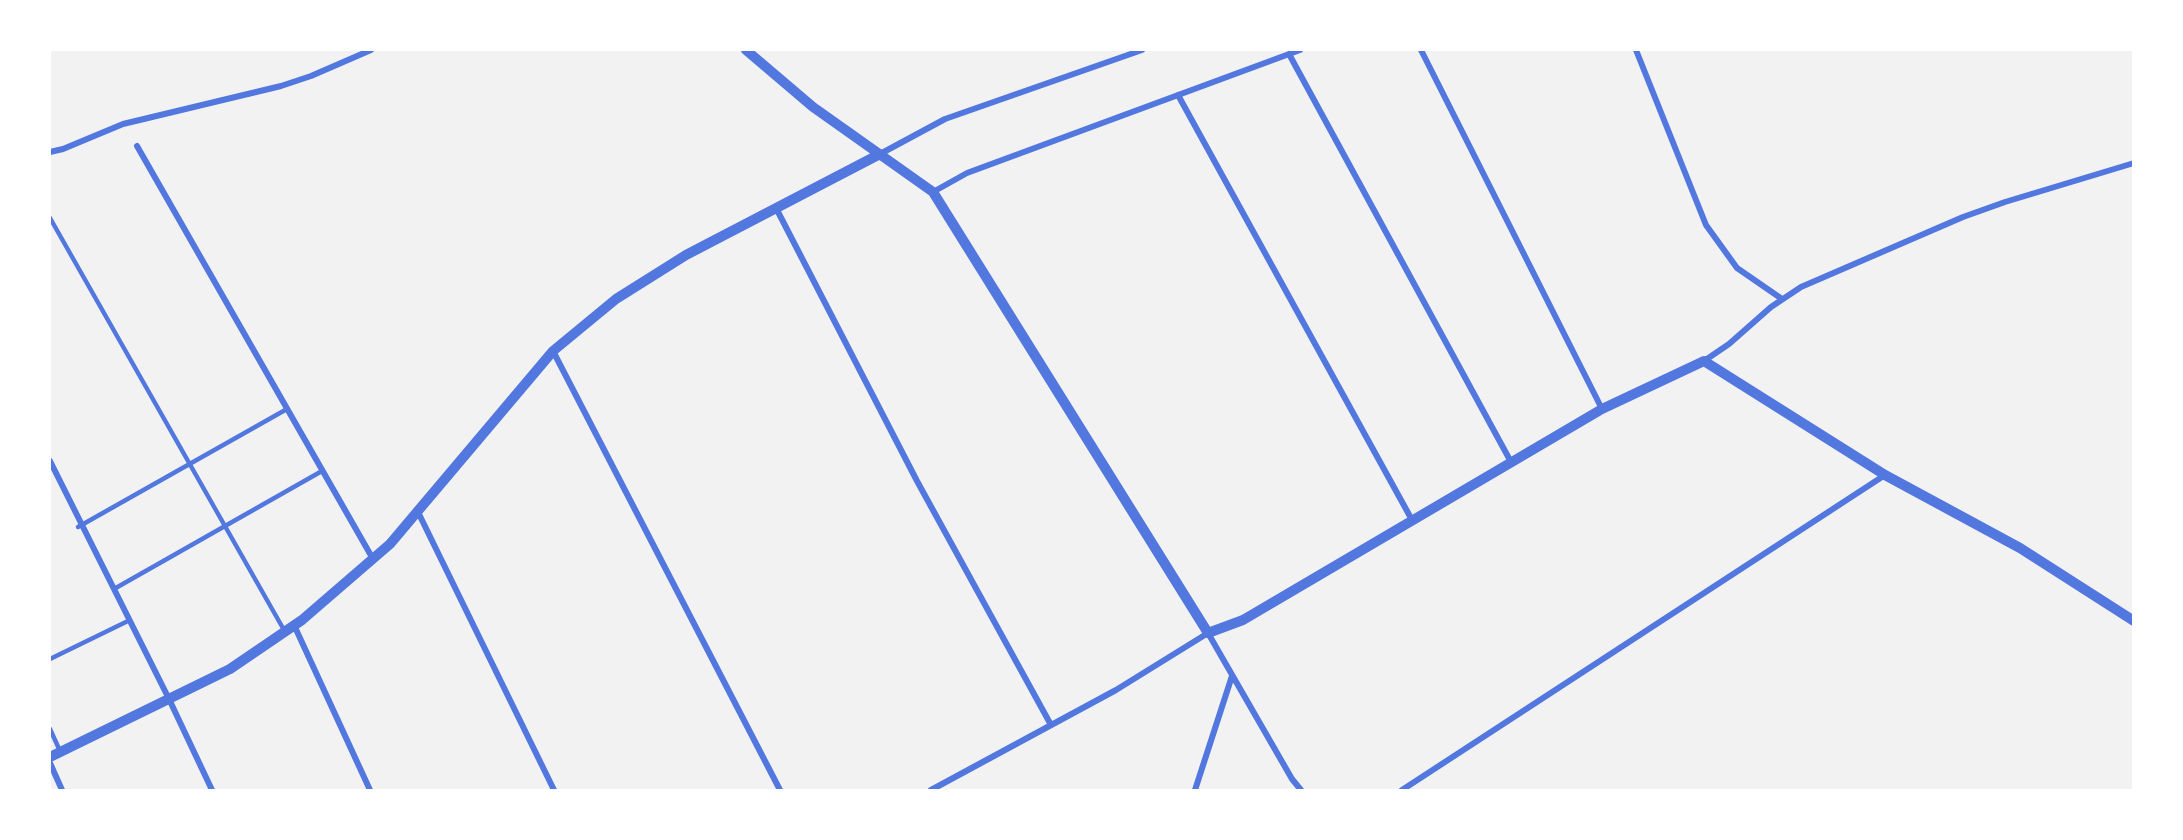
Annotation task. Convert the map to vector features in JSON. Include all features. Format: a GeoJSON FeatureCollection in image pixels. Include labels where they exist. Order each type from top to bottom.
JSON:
{"type":"FeatureCollection","features":[{"type":"Feature","properties":{"kind":"street"},"geometry":{"type":"LineString","coordinates":[[50,152],[63,149],[123,124],[281,86],[312,76],[371,50]]}},
{"type":"Feature","properties":{"kind":"street"},"geometry":{"type":"LineString","coordinates":[[746,50],[813,107],[933,192],[1208,633],[1292,780],[1301,790]]}},
{"type":"Feature","properties":{"kind":"street"},"geometry":{"type":"LineString","coordinates":[[50,758],[230,669],[294,625],[390,544],[553,351],[616,299],[686,255],[945,119],[1142,50]]}},
{"type":"Feature","properties":{"kind":"street"},"geometry":{"type":"LineString","coordinates":[[933,192],[967,173],[1300,50]]}},
{"type":"Feature","properties":{"kind":"street"},"geometry":{"type":"LineString","coordinates":[[1421,50],[1602,409]]}},
{"type":"Feature","properties":{"kind":"street"},"geometry":{"type":"LineString","coordinates":[[1636,50],[1706,225],[1737,268],[1782,299]]}},
{"type":"Feature","properties":{"kind":"street"},"geometry":{"type":"LineString","coordinates":[[1289,54],[1511,462]]}},
{"type":"Feature","properties":{"kind":"street"},"geometry":{"type":"LineString","coordinates":[[1178,95],[1412,520]]}},
{"type":"Feature","properties":{"kind":"street"},"geometry":{"type":"LineString","coordinates":[[137,146],[373,559]]}},
{"type":"Feature","properties":{"kind":"street"},"geometry":{"type":"LineString","coordinates":[[931,790],[1116,690],[1208,633],[1243,620],[1602,409],[1704,361],[1729,344],[1771,307],[1801,287],[1964,217],[2005,202],[2133,163]]}},
{"type":"Feature","properties":{"kind":"street"},"geometry":{"type":"LineString","coordinates":[[776,208],[917,481],[1051,725]]}},
{"type":"Feature","properties":{"kind":"street"},"geometry":{"type":"LineString","coordinates":[[553,351],[780,790]]}},
{"type":"Feature","properties":{"kind":"street"},"geometry":{"type":"LineString","coordinates":[[1704,361],[1885,475],[2020,548],[2133,621]]}},
{"type":"Feature","properties":{"kind":"street"},"geometry":{"type":"LineString","coordinates":[[50,461],[79,526],[130,620],[212,790]]}},
{"type":"Feature","properties":{"kind":"street"},"geometry":{"type":"LineString","coordinates":[[1402,790],[1885,475]]}},
{"type":"Feature","properties":{"kind":"street"},"geometry":{"type":"LineString","coordinates":[[418,512],[554,790]]}},
{"type":"Feature","properties":{"kind":"street"},"geometry":{"type":"LineString","coordinates":[[294,625],[370,790]]}},
{"type":"Feature","properties":{"kind":"street"},"geometry":{"type":"LineString","coordinates":[[1195,790],[1232,676]]}},
{"type":"Feature","properties":{"kind":"street"},"geometry":{"type":"LineString","coordinates":[[50,763],[62,790]]}},
{"type":"Feature","properties":{"kind":"lane"},"geometry":{"type":"LineString","coordinates":[[50,218],[285,632]]}},
{"type":"Feature","properties":{"kind":"lane"},"geometry":{"type":"LineString","coordinates":[[79,526],[287,408]]}},
{"type":"Feature","properties":{"kind":"lane"},"geometry":{"type":"LineString","coordinates":[[114,589],[322,471]]}},
{"type":"Feature","properties":{"kind":"lane"},"geometry":{"type":"LineString","coordinates":[[50,659],[130,620]]}},
{"type":"Feature","properties":{"kind":"lane"},"geometry":{"type":"LineString","coordinates":[[50,729],[61,752]]}}]}
